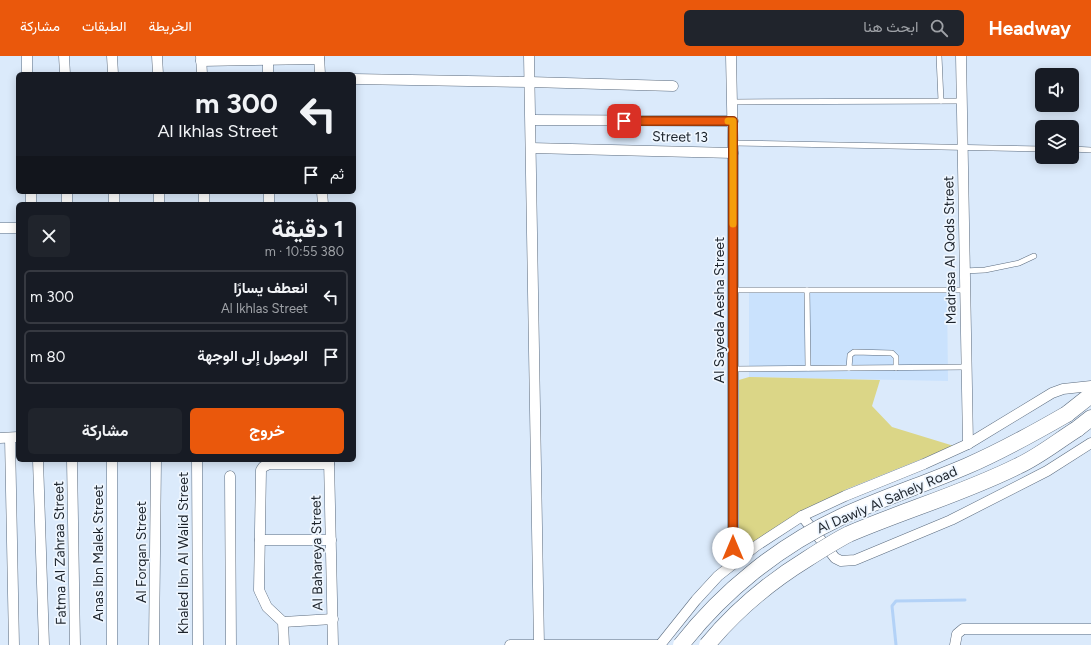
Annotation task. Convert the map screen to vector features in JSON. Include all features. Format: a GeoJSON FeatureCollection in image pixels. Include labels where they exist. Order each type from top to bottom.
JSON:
{"type":"FeatureCollection","features":[{"type":"Feature","properties":{"kind":"main road","name":"Al Dawly Al Sahely Road"},"geometry":{"type":"LineString","coordinates":[[681,645],[709,611],[743,580],[808,534],[839,518],[968,466],[1009,447],[1067,414],[1091,395]]}},
{"type":"Feature","properties":{"kind":"main road","name":"Al Dawly Al Sahely Road"},"geometry":{"type":"LineString","coordinates":[[707,645],[724,624],[759,592],[820,550],[848,535],[978,484],[1019,466],[1077,429],[1091,418]]}},
{"type":"Feature","properties":{"kind":"street"},"geometry":{"type":"LineString","coordinates":[[27,56],[27,72]]}},
{"type":"Feature","properties":{"kind":"street"},"geometry":{"type":"LineString","coordinates":[[64,56],[65,72]]}},
{"type":"Feature","properties":{"kind":"street"},"geometry":{"type":"LineString","coordinates":[[112,56],[112,72]]}},
{"type":"Feature","properties":{"kind":"street"},"geometry":{"type":"LineString","coordinates":[[157,56],[158,72]]}},
{"type":"Feature","properties":{"kind":"street"},"geometry":{"type":"LineString","coordinates":[[529,56],[539,645]]}},
{"type":"Feature","properties":{"kind":"street","name":"Al Sayeda Aesha Street"},"geometry":{"type":"LineString","coordinates":[[731,56],[733,121],[733,563]]}},
{"type":"Feature","properties":{"kind":"street","name":"Madrasa Al Qods Street"},"geometry":{"type":"LineString","coordinates":[[961,56],[964,290],[968,444]]}},
{"type":"Feature","properties":{"kind":"street"},"geometry":{"type":"LineString","coordinates":[[202,72],[201,58],[319,57],[320,72]]}},
{"type":"Feature","properties":{"kind":"street"},"geometry":{"type":"LineString","coordinates":[[268,58],[268,72]]}},
{"type":"Feature","properties":{"kind":"street"},"geometry":{"type":"LineString","coordinates":[[356,79],[673,86]]}},
{"type":"Feature","properties":{"kind":"street"},"geometry":{"type":"LineString","coordinates":[[531,120],[733,121]]}},
{"type":"Feature","properties":{"kind":"street","name":"Street 13"},"geometry":{"type":"LineString","coordinates":[[531,148],[733,148]]}},
{"type":"Feature","properties":{"kind":"street"},"geometry":{"type":"LineString","coordinates":[[0,228],[16,228]]}},
{"type":"Feature","properties":{"kind":"street"},"geometry":{"type":"LineString","coordinates":[[510,645],[660,645],[696,600],[718,576],[756,546],[802,516],[845,496],[924,464],[968,444],[1052,393],[1063,389],[1091,386]]}},
{"type":"Feature","properties":{"kind":"street"},"geometry":{"type":"LineString","coordinates":[[9,438],[14,645]]}},
{"type":"Feature","properties":{"kind":"street"},"geometry":{"type":"LineString","coordinates":[[802,516],[835,558],[841,561],[855,560],[926,531],[974,509],[1047,471],[1091,442]]}},
{"type":"Feature","properties":{"kind":"street"},"geometry":{"type":"LineString","coordinates":[[38,462],[44,645]]}},
{"type":"Feature","properties":{"kind":"street","name":"Fatma Al Zahraa Street"},"geometry":{"type":"LineString","coordinates":[[72,462],[75,645]]}},
{"type":"Feature","properties":{"kind":"street","name":"Anas Ibn Malek Street"},"geometry":{"type":"LineString","coordinates":[[112,462],[112,645]]}},
{"type":"Feature","properties":{"kind":"street","name":"Al Forqan Street"},"geometry":{"type":"LineString","coordinates":[[154,645],[156,462]]}},
{"type":"Feature","properties":{"kind":"street","name":"Khaled Ibn Al Walid Street"},"geometry":{"type":"LineString","coordinates":[[197,462],[198,645]]}},
{"type":"Feature","properties":{"kind":"street"},"geometry":{"type":"LineString","coordinates":[[284,645],[283,622],[267,607],[260,593],[260,474],[263,467],[269,464],[329,462]]}},
{"type":"Feature","properties":{"kind":"street","name":"Al Bahareya Street"},"geometry":{"type":"LineString","coordinates":[[329,462],[333,645]]}},
{"type":"Feature","properties":{"kind":"street"},"geometry":{"type":"LineString","coordinates":[[230,476],[231,645]]}},
{"type":"Feature","properties":{"kind":"street"},"geometry":{"type":"LineString","coordinates":[[260,540],[331,540]]}},
{"type":"Feature","properties":{"kind":"street"},"geometry":{"type":"LineString","coordinates":[[283,622],[332,619]]}},
{"type":"Feature","properties":{"kind":"street"},"geometry":{"type":"LineString","coordinates":[[955,645],[957,634],[963,629],[1091,629]]}},
{"type":"Feature","properties":{"kind":"lane"},"geometry":{"type":"LineString","coordinates":[[939,56],[941,101]]}},
{"type":"Feature","properties":{"kind":"lane"},"geometry":{"type":"LineString","coordinates":[[732,102],[962,101]]}},
{"type":"Feature","properties":{"kind":"lane"},"geometry":{"type":"LineString","coordinates":[[733,148],[1035,149]]}},
{"type":"Feature","properties":{"kind":"lane"},"geometry":{"type":"LineString","coordinates":[[1079,150],[1091,150]]}},
{"type":"Feature","properties":{"kind":"lane"},"geometry":{"type":"LineString","coordinates":[[964,271],[984,270],[1019,263],[1034,256]]}},
{"type":"Feature","properties":{"kind":"lane"},"geometry":{"type":"LineString","coordinates":[[733,290],[964,290]]}},
{"type":"Feature","properties":{"kind":"lane"},"geometry":{"type":"LineString","coordinates":[[807,290],[808,368]]}},
{"type":"Feature","properties":{"kind":"lane"},"geometry":{"type":"LineString","coordinates":[[849,368],[850,355],[854,352],[892,353],[896,357],[896,368]]}},
{"type":"Feature","properties":{"kind":"lane"},"geometry":{"type":"LineString","coordinates":[[733,369],[967,367]]}},
{"type":"Feature","properties":{"kind":"shaded area"},"geometry":{"type":"Polygon","coordinates":[[[749,287],[947,289],[948,381],[749,377],[749,287]]]}},
{"type":"Feature","properties":{"kind":"shaded area"},"geometry":{"type":"Polygon","coordinates":[[[749,377],[880,380],[872,406],[892,427],[954,446],[847,489],[739,553],[739,380],[749,377]]]}},
{"type":"Feature","properties":{"kind":"waterway"},"geometry":{"type":"LineString","coordinates":[[896,645],[892,606],[896,601],[965,600]]}},
{"type":"Feature","properties":{"kind":"slow traffic"},"geometry":{"type":"LineString","coordinates":[[728,121],[733,121],[733,224]]}},
{"type":"Feature","properties":{"kind":"route"},"geometry":{"type":"LineString","coordinates":[[624,121],[733,121],[733,548]]}}]}
